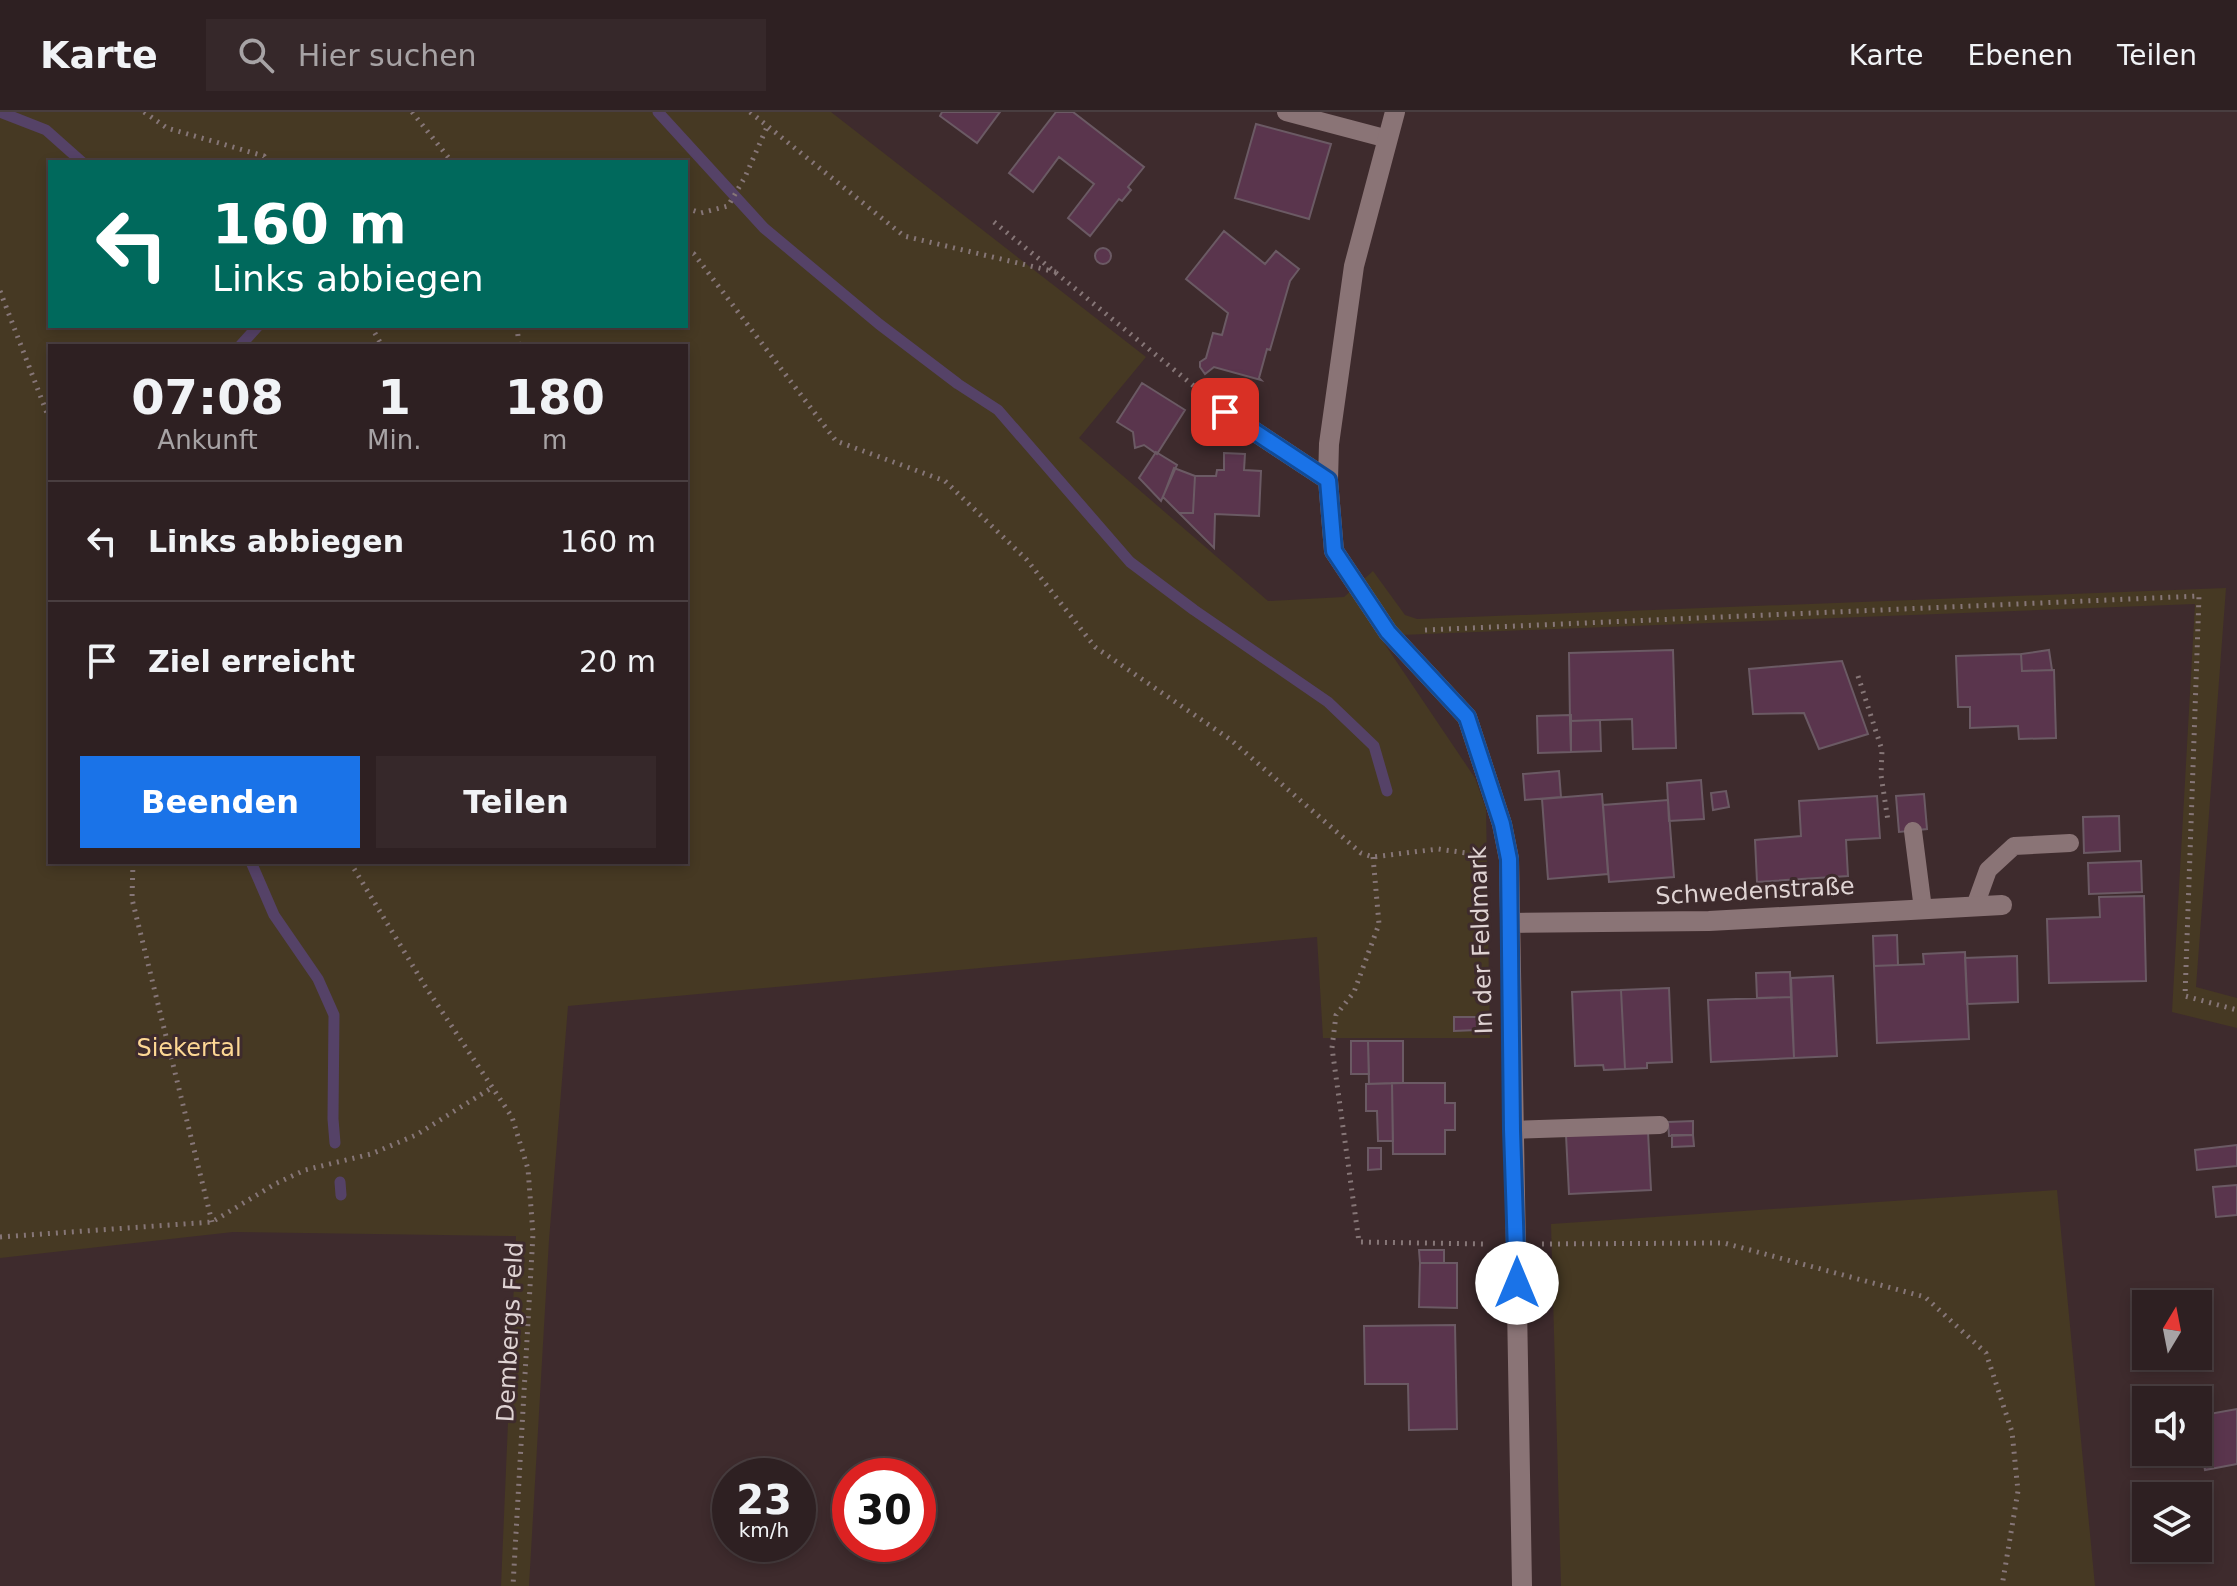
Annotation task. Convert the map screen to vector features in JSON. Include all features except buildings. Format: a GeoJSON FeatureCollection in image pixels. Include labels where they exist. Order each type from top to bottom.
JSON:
{"type":"FeatureCollection","features":[{"type":"Feature","properties":{"kind":"street","name":"In der Feldmark"},"geometry":{"type":"LineString","coordinates":[[1395,112],[1354,266],[1329,444],[1328,480],[1334,551],[1388,632],[1467,717],[1502,824],[1509,859],[1522,1586]]}},
{"type":"Feature","properties":{"kind":"street"},"geometry":{"type":"LineString","coordinates":[[1225,412],[1328,480]]}},
{"type":"Feature","properties":{"kind":"street","name":"Schwedenstraße"},"geometry":{"type":"LineString","coordinates":[[1510,923],[1709,921],[2002,905]]}},
{"type":"Feature","properties":{"kind":"lane"},"geometry":{"type":"LineString","coordinates":[[1286,112],[1388,139]]}},
{"type":"Feature","properties":{"kind":"lane"},"geometry":{"type":"LineString","coordinates":[[1913,831],[1923,909]]}},
{"type":"Feature","properties":{"kind":"lane"},"geometry":{"type":"LineString","coordinates":[[1975,906],[1988,870],[2014,846],[2070,843]]}},
{"type":"Feature","properties":{"kind":"lane"},"geometry":{"type":"LineString","coordinates":[[1512,1130],[1660,1125]]}},
{"type":"Feature","properties":{"kind":"path"},"geometry":{"type":"LineString","coordinates":[[144,112],[167,128],[264,156],[267,160]]}},
{"type":"Feature","properties":{"kind":"path"},"geometry":{"type":"LineString","coordinates":[[412,112],[450,160]]}},
{"type":"Feature","properties":{"kind":"path"},"geometry":{"type":"LineString","coordinates":[[750,112],[904,236],[1060,273]]}},
{"type":"Feature","properties":{"kind":"path"},"geometry":{"type":"LineString","coordinates":[[688,209],[701,213],[728,206],[745,177],[767,127]]}},
{"type":"Feature","properties":{"kind":"path"},"geometry":{"type":"LineString","coordinates":[[994,222],[1060,273],[1225,412]]}},
{"type":"Feature","properties":{"kind":"path"},"geometry":{"type":"LineString","coordinates":[[688,251],[694,254],[836,441],[945,481],[1027,560],[1095,647],[1231,740],[1361,853],[1373,857],[1438,849],[1509,859]]}},
{"type":"Feature","properties":{"kind":"path"},"geometry":{"type":"LineString","coordinates":[[0,291],[48,416]]}},
{"type":"Feature","properties":{"kind":"path"},"geometry":{"type":"LineString","coordinates":[[1388,632],[2199,596],[2185,996],[2237,1010]]}},
{"type":"Feature","properties":{"kind":"path"},"geometry":{"type":"LineString","coordinates":[[1858,676],[1882,750],[1881,775],[1889,831]]}},
{"type":"Feature","properties":{"kind":"path"},"geometry":{"type":"LineString","coordinates":[[1373,857],[1379,924],[1354,992],[1336,1015],[1332,1048],[1359,1242],[1724,1243],[1925,1297],[1986,1353],[2012,1432],[2018,1491],[2002,1586]]}},
{"type":"Feature","properties":{"kind":"path"},"geometry":{"type":"LineString","coordinates":[[133,864],[132,899],[212,1222]]}},
{"type":"Feature","properties":{"kind":"path","name":"Dembergs Feld"},"geometry":{"type":"LineString","coordinates":[[351,864],[425,986],[512,1117],[528,1169],[533,1234],[513,1586]]}},
{"type":"Feature","properties":{"kind":"path"},"geometry":{"type":"LineString","coordinates":[[0,1237],[212,1222],[275,1184],[305,1170],[371,1154],[416,1135],[493,1087]]}},
{"type":"Feature","properties":{"kind":"green space","name":"Siekertal"},"geometry":{"type":"Polygon","coordinates":[[[0,112],[831,112],[1146,357],[1079,438],[1268,601],[1344,597],[1373,571],[1405,615],[1417,619],[2226,588],[2196,987],[2237,998],[2237,1028],[2172,1012],[2195,604],[1401,635],[1384,643],[1475,778],[1486,809],[1490,1038],[1323,1038],[1317,937],[568,1006],[549,1240],[529,1586],[501,1586],[516,1236],[233,1232],[0,1258],[0,112]]]}},
{"type":"Feature","properties":{"kind":"green space"},"geometry":{"type":"Polygon","coordinates":[[[2057,1190],[2095,1586],[1561,1586],[1551,1224],[2057,1190]]]}},
{"type":"Feature","properties":{"kind":"waterway"},"geometry":{"type":"LineString","coordinates":[[0,112],[46,130],[80,160]]}},
{"type":"Feature","properties":{"kind":"waterway"},"geometry":{"type":"LineString","coordinates":[[658,112],[764,228],[879,324],[998,410],[1130,562],[1328,702],[1374,746],[1387,791]]}},
{"type":"Feature","properties":{"kind":"waterway"},"geometry":{"type":"LineString","coordinates":[[242,344],[256,328]]}},
{"type":"Feature","properties":{"kind":"waterway"},"geometry":{"type":"LineString","coordinates":[[252,864],[274,915],[318,979],[334,1015],[335,1143]]}},
{"type":"Feature","properties":{"kind":"waterway"},"geometry":{"type":"LineString","coordinates":[[340,1182],[341,1195]]}},
{"type":"Feature","properties":{"kind":"route"},"geometry":{"type":"LineString","coordinates":[[1225,412],[1328,480],[1334,551],[1388,632],[1467,717],[1502,824],[1509,859],[1517,1283]]}}]}
